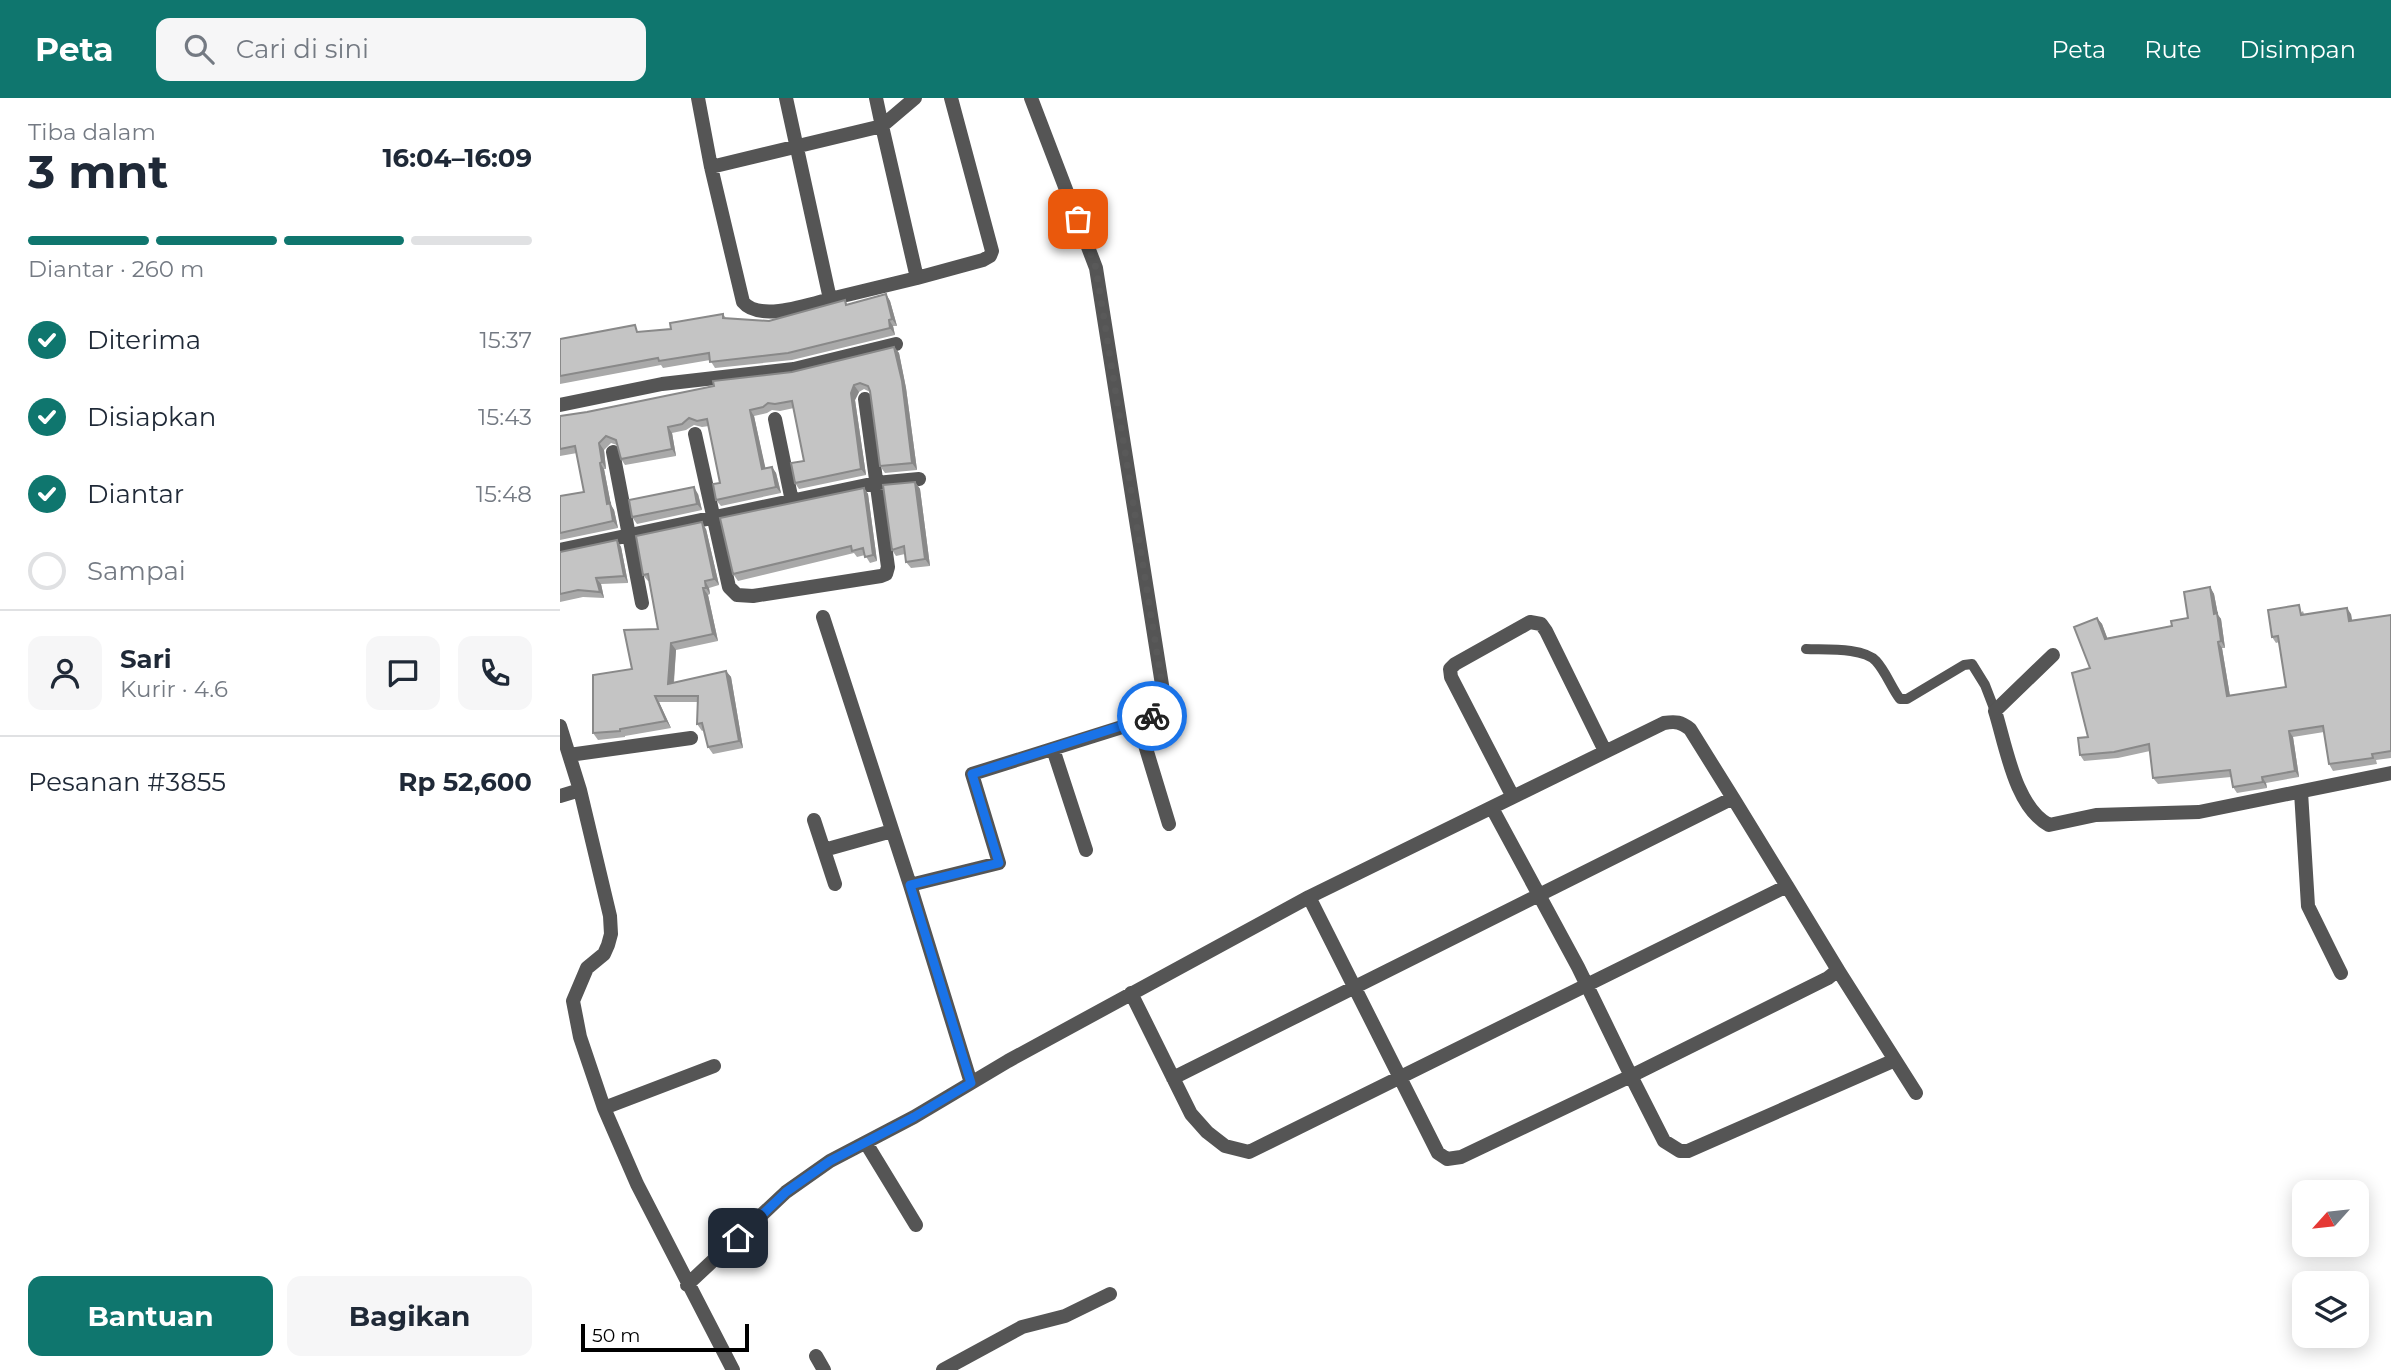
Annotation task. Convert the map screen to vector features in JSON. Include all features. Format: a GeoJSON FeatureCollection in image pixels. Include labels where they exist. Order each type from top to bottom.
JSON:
{"type":"FeatureCollection","features":[{"type":"Feature","properties":{"kind":"street"},"geometry":{"type":"LineString","coordinates":[[698,98],[711,167],[743,302],[756,311],[790,310],[917,278],[990,256],[992,251],[951,98]]}},
{"type":"Feature","properties":{"kind":"street"},"geometry":{"type":"LineString","coordinates":[[786,98],[830,299]]}},
{"type":"Feature","properties":{"kind":"street"},"geometry":{"type":"LineString","coordinates":[[876,98],[917,278]]}},
{"type":"Feature","properties":{"kind":"street"},"geometry":{"type":"LineString","coordinates":[[711,167],[883,126],[915,98]]}},
{"type":"Feature","properties":{"kind":"street"},"geometry":{"type":"LineString","coordinates":[[910,885],[999,863],[972,774],[1138,722],[1166,710],[1096,268],[1031,98]]}},
{"type":"Feature","properties":{"kind":"street"},"geometry":{"type":"LineString","coordinates":[[560,405],[662,384],[794,369],[896,344]]}},
{"type":"Feature","properties":{"kind":"street"},"geometry":{"type":"LineString","coordinates":[[695,434],[729,587],[737,595],[753,596],[881,576],[886,574],[888,567],[865,399]]}},
{"type":"Feature","properties":{"kind":"street"},"geometry":{"type":"LineString","coordinates":[[775,419],[792,501]]}},
{"type":"Feature","properties":{"kind":"street"},"geometry":{"type":"LineString","coordinates":[[613,452],[642,603]]}},
{"type":"Feature","properties":{"kind":"street"},"geometry":{"type":"LineString","coordinates":[[560,550],[876,483],[919,479]]}},
{"type":"Feature","properties":{"kind":"street"},"geometry":{"type":"LineString","coordinates":[[823,617],[971,1083]]}},
{"type":"Feature","properties":{"kind":"street"},"geometry":{"type":"LineString","coordinates":[[1513,797],[1451,677],[1450,669],[1530,622],[1541,624],[1546,631],[1605,751]]}},
{"type":"Feature","properties":{"kind":"street"},"geometry":{"type":"LineString","coordinates":[[2053,655],[1995,711],[2019,790],[2039,820],[2049,825],[2096,815],[2199,812],[2391,772]]}},
{"type":"Feature","properties":{"kind":"street"},"geometry":{"type":"LineString","coordinates":[[688,1284],[786,1192],[830,1161],[1309,897],[1605,751],[1664,723],[1674,721],[1682,722],[1690,729],[1916,1093]]}},
{"type":"Feature","properties":{"kind":"street"},"geometry":{"type":"LineString","coordinates":[[1138,722],[1169,824]]}},
{"type":"Feature","properties":{"kind":"street"},"geometry":{"type":"LineString","coordinates":[[560,726],[580,790],[610,916],[611,933],[604,954],[587,968],[573,1001],[580,1037],[604,1108],[638,1184],[733,1370]]}},
{"type":"Feature","properties":{"kind":"street"},"geometry":{"type":"LineString","coordinates":[[569,755],[691,738]]}},
{"type":"Feature","properties":{"kind":"street"},"geometry":{"type":"LineString","coordinates":[[1053,749],[1086,850]]}},
{"type":"Feature","properties":{"kind":"street"},"geometry":{"type":"LineString","coordinates":[[560,796],[580,790]]}},
{"type":"Feature","properties":{"kind":"street"},"geometry":{"type":"LineString","coordinates":[[2301,792],[2308,906],[2341,973]]}},
{"type":"Feature","properties":{"kind":"street"},"geometry":{"type":"LineString","coordinates":[[1173,1078],[1733,798]]}},
{"type":"Feature","properties":{"kind":"street"},"geometry":{"type":"LineString","coordinates":[[1492,808],[1587,984],[1664,1141],[1680,1151],[1688,1151],[1895,1060]]}},
{"type":"Feature","properties":{"kind":"street"},"geometry":{"type":"LineString","coordinates":[[814,820],[835,884]]}},
{"type":"Feature","properties":{"kind":"street"},"geometry":{"type":"LineString","coordinates":[[824,850],[892,831]]}},
{"type":"Feature","properties":{"kind":"street"},"geometry":{"type":"LineString","coordinates":[[1131,993],[1191,1114],[1207,1132],[1225,1146],[1250,1152],[1787,886]]}},
{"type":"Feature","properties":{"kind":"street"},"geometry":{"type":"LineString","coordinates":[[1309,897],[1438,1153],[1447,1158],[1461,1157],[1631,1076],[1838,971]]}},
{"type":"Feature","properties":{"kind":"street"},"geometry":{"type":"LineString","coordinates":[[604,1108],[714,1066]]}},
{"type":"Feature","properties":{"kind":"street"},"geometry":{"type":"LineString","coordinates":[[866,1143],[916,1225]]}},
{"type":"Feature","properties":{"kind":"street"},"geometry":{"type":"LineString","coordinates":[[943,1370],[1022,1327],[1065,1317],[1110,1294]]}},
{"type":"Feature","properties":{"kind":"street"},"geometry":{"type":"LineString","coordinates":[[816,1356],[824,1370]]}},
{"type":"Feature","properties":{"kind":"lane"},"geometry":{"type":"LineString","coordinates":[[1806,649],[1865,653],[1881,668],[1900,699],[1907,699],[1964,665],[1972,664],[1985,685],[1995,711]]}},
{"type":"Feature","properties":{"kind":"building"},"geometry":{"type":"Polygon","coordinates":[[[886,294],[892,319],[889,320],[890,328],[788,353],[710,362],[709,353],[659,361],[658,358],[560,376],[560,339],[635,325],[637,332],[671,329],[670,323],[723,314],[723,318],[769,321],[845,300],[846,305],[886,294]]]}},
{"type":"Feature","properties":{"kind":"building"},"geometry":{"type":"Polygon","coordinates":[[[894,347],[902,381],[912,463],[880,466],[870,391],[868,386],[860,383],[854,385],[851,393],[861,469],[795,483],[791,463],[804,461],[792,401],[768,403],[750,410],[762,469],[772,467],[776,487],[716,500],[713,484],[720,483],[707,419],[697,421],[689,418],[682,424],[668,427],[672,449],[621,459],[616,440],[606,436],[599,443],[600,463],[607,504],[610,503],[613,521],[560,533],[560,496],[584,492],[575,446],[560,449],[560,416],[714,386],[713,381],[792,372],[894,347]]]}},
{"type":"Feature","properties":{"kind":"building"},"geometry":{"type":"Polygon","coordinates":[[[915,482],[925,559],[906,562],[904,546],[892,550],[883,485],[915,482]]]}},
{"type":"Feature","properties":{"kind":"building"},"geometry":{"type":"Polygon","coordinates":[[[694,487],[697,504],[632,517],[629,500],[694,487]]]}},
{"type":"Feature","properties":{"kind":"building"},"geometry":{"type":"Polygon","coordinates":[[[864,488],[873,555],[865,557],[863,548],[852,551],[851,546],[733,574],[720,518],[864,488]]]}},
{"type":"Feature","properties":{"kind":"building"},"geometry":{"type":"Polygon","coordinates":[[[702,522],[714,579],[705,581],[706,588],[703,588],[713,634],[671,643],[668,684],[726,671],[739,741],[708,747],[702,723],[697,724],[698,696],[655,696],[666,721],[620,731],[593,733],[593,675],[632,669],[624,630],[658,629],[648,574],[643,575],[636,536],[702,522]]]}},
{"type":"Feature","properties":{"kind":"building"},"geometry":{"type":"Polygon","coordinates":[[[617,540],[624,576],[596,578],[600,592],[578,590],[560,594],[560,552],[617,540]]]}},
{"type":"Feature","properties":{"kind":"building"},"geometry":{"type":"Polygon","coordinates":[[[2210,587],[2214,614],[2217,613],[2221,641],[2218,642],[2227,696],[2286,687],[2278,636],[2272,637],[2268,610],[2299,605],[2301,615],[2347,608],[2349,621],[2391,615],[2391,751],[2372,754],[2373,758],[2329,764],[2323,726],[2289,731],[2295,771],[2262,777],[2263,782],[2233,787],[2230,770],[2153,778],[2149,744],[2114,752],[2080,755],[2078,738],[2088,737],[2072,673],[2090,668],[2074,627],[2097,618],[2105,639],[2172,626],[2171,621],[2188,618],[2184,592],[2210,587]]]}},
{"type":"Feature","properties":{"kind":"way so far"},"geometry":{"type":"LineString","coordinates":[[1078,219],[1096,268],[1166,710],[1152,716]]}},
{"type":"Feature","properties":{"kind":"route"},"geometry":{"type":"LineString","coordinates":[[738,1238],[786,1192],[830,1161],[914,1117],[971,1083],[910,885],[999,863],[972,774],[1152,716]]}}]}
